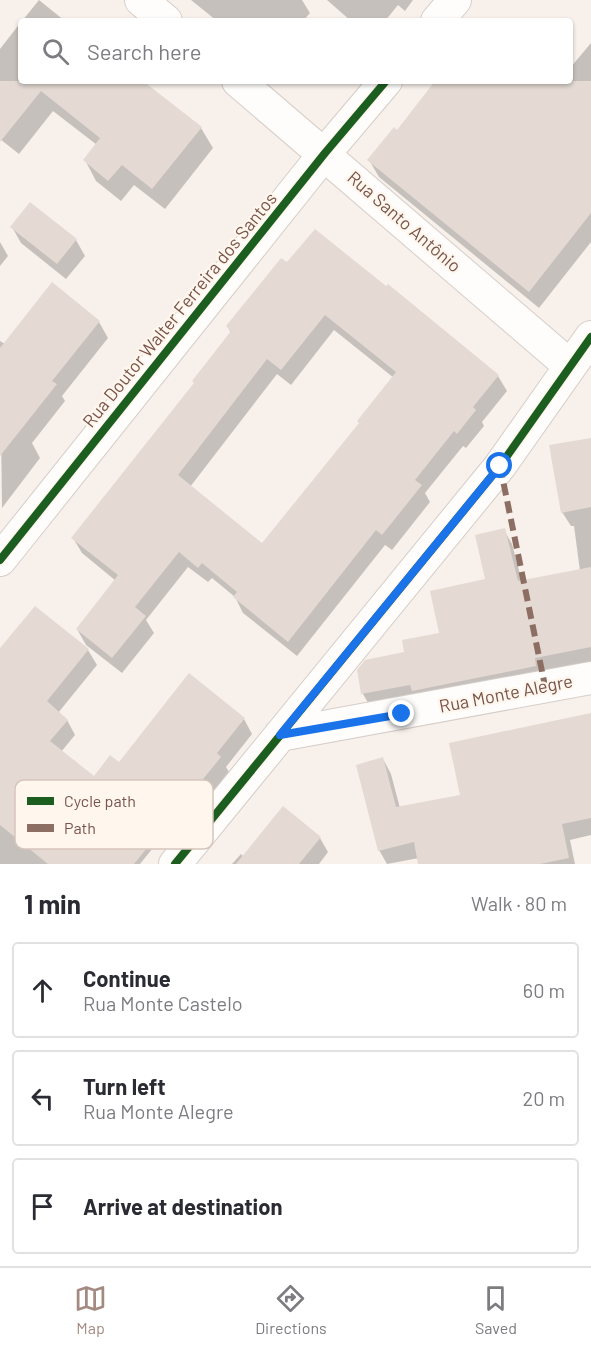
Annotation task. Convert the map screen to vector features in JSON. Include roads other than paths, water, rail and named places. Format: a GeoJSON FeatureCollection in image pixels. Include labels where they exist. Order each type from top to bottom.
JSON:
{"type":"FeatureCollection","features":[{"type":"Feature","properties":{"kind":"street"},"geometry":{"type":"LineString","coordinates":[[141,0],[162,18]]}},
{"type":"Feature","properties":{"kind":"street"},"geometry":{"type":"LineString","coordinates":[[440,18],[455,0]]}},
{"type":"Feature","properties":{"kind":"street","name":"Rua Santo Antônio"},"geometry":{"type":"LineString","coordinates":[[242,84],[325,153],[569,365]]}},
{"type":"Feature","properties":{"kind":"street","name":"Rua Doutor Walter Ferreira dos Santos"},"geometry":{"type":"LineString","coordinates":[[0,560],[325,153],[383,84]]}},
{"type":"Feature","properties":{"kind":"street"},"geometry":{"type":"LineString","coordinates":[[213,817],[500,466],[569,365],[591,337]]}},
{"type":"Feature","properties":{"kind":"street","name":"Rua Monte Alegre"},"geometry":{"type":"LineString","coordinates":[[280,735],[591,678]]}},
{"type":"Feature","properties":{"kind":"street"},"geometry":{"type":"LineString","coordinates":[[175,864],[187,849]]}}]}
